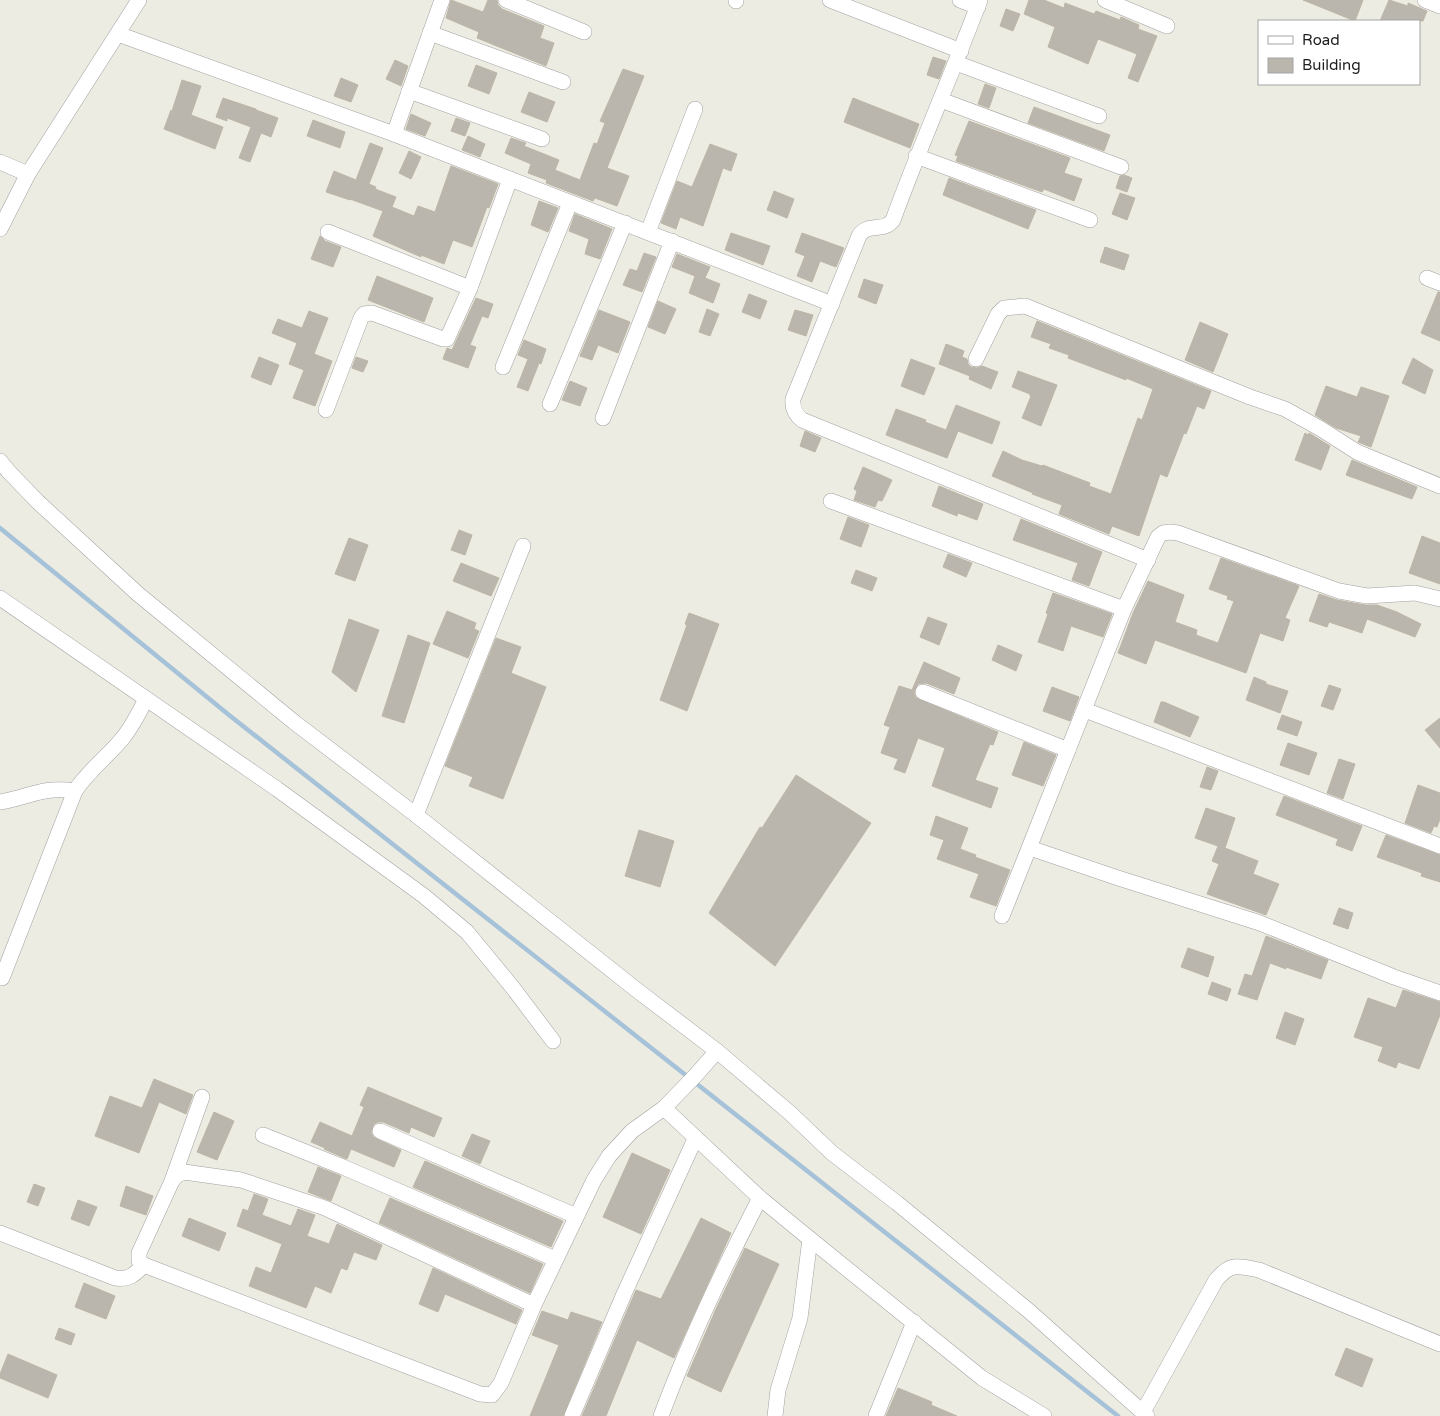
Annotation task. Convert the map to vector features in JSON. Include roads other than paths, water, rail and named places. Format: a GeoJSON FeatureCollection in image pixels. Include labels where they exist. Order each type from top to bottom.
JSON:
{"type":"FeatureCollection","features":[{"type":"Feature","properties":{"kind":"street"},"geometry":{"type":"LineString","coordinates":[[0,230],[28,174],[139,0]]}},
{"type":"Feature","properties":{"kind":"street"},"geometry":{"type":"LineString","coordinates":[[394,134],[442,0]]}},
{"type":"Feature","properties":{"kind":"street"},"geometry":{"type":"LineString","coordinates":[[506,0],[584,32]]}},
{"type":"Feature","properties":{"kind":"street"},"geometry":{"type":"LineString","coordinates":[[830,0],[1099,116]]}},
{"type":"Feature","properties":{"kind":"street"},"geometry":{"type":"LineString","coordinates":[[960,0],[979,4],[959,57],[916,156],[892,220],[885,227],[869,228],[862,231],[792,405],[796,416],[802,420],[1148,560]]}},
{"type":"Feature","properties":{"kind":"street"},"geometry":{"type":"LineString","coordinates":[[1105,0],[1168,26]]}},
{"type":"Feature","properties":{"kind":"street"},"geometry":{"type":"LineString","coordinates":[[1424,0],[1440,6]]}},
{"type":"Feature","properties":{"kind":"street"},"geometry":{"type":"LineString","coordinates":[[430,33],[563,82]]}},
{"type":"Feature","properties":{"kind":"street"},"geometry":{"type":"LineString","coordinates":[[118,34],[394,134],[832,304]]}},
{"type":"Feature","properties":{"kind":"street"},"geometry":{"type":"LineString","coordinates":[[409,92],[542,139]]}},
{"type":"Feature","properties":{"kind":"street"},"geometry":{"type":"LineString","coordinates":[[941,100],[1121,167]]}},
{"type":"Feature","properties":{"kind":"street"},"geometry":{"type":"LineString","coordinates":[[648,232],[695,109]]}},
{"type":"Feature","properties":{"kind":"street"},"geometry":{"type":"LineString","coordinates":[[916,156],[1090,220]]}},
{"type":"Feature","properties":{"kind":"street"},"geometry":{"type":"LineString","coordinates":[[0,162],[28,174]]}},
{"type":"Feature","properties":{"kind":"street"},"geometry":{"type":"LineString","coordinates":[[326,410],[360,318],[364,314],[372,314],[443,339],[447,338],[470,288],[510,179]]}},
{"type":"Feature","properties":{"kind":"street"},"geometry":{"type":"LineString","coordinates":[[503,366],[570,203]]}},
{"type":"Feature","properties":{"kind":"street"},"geometry":{"type":"LineString","coordinates":[[550,404],[625,223]]}},
{"type":"Feature","properties":{"kind":"street"},"geometry":{"type":"LineString","coordinates":[[328,232],[470,288]]}},
{"type":"Feature","properties":{"kind":"street"},"geometry":{"type":"LineString","coordinates":[[603,418],[672,241]]}},
{"type":"Feature","properties":{"kind":"street"},"geometry":{"type":"LineString","coordinates":[[976,359],[998,314],[1004,308],[1025,306],[1250,397],[1285,409],[1321,429],[1349,448],[1440,486]]}},
{"type":"Feature","properties":{"kind":"street"},"geometry":{"type":"LineString","coordinates":[[0,461],[38,502],[138,594],[294,722],[416,815],[638,992],[717,1051],[790,1113],[832,1154],[897,1203],[1029,1311],[1145,1414],[1216,1280],[1225,1269],[1236,1266],[1259,1270],[1440,1344]]}},
{"type":"Feature","properties":{"kind":"street"},"geometry":{"type":"LineString","coordinates":[[831,501],[1124,608]]}},
{"type":"Feature","properties":{"kind":"street"},"geometry":{"type":"LineString","coordinates":[[1002,916],[1124,608],[1158,538],[1164,533],[1178,533],[1339,591],[1367,596],[1416,593],[1440,599]]}},
{"type":"Feature","properties":{"kind":"street"},"geometry":{"type":"LineString","coordinates":[[416,815],[523,546]]}},
{"type":"Feature","properties":{"kind":"street"},"geometry":{"type":"LineString","coordinates":[[0,598],[285,795],[431,902],[467,932],[553,1041]]}},
{"type":"Feature","properties":{"kind":"street"},"geometry":{"type":"LineString","coordinates":[[923,692],[1068,750]]}},
{"type":"Feature","properties":{"kind":"street"},"geometry":{"type":"LineString","coordinates":[[2,978],[74,791],[83,778],[121,740],[134,723],[146,699]]}},
{"type":"Feature","properties":{"kind":"street"},"geometry":{"type":"LineString","coordinates":[[1085,710],[1440,846]]}},
{"type":"Feature","properties":{"kind":"street"},"geometry":{"type":"LineString","coordinates":[[0,802],[43,790],[60,789],[74,791]]}},
{"type":"Feature","properties":{"kind":"street"},"geometry":{"type":"LineString","coordinates":[[1030,848],[1116,878],[1260,923],[1386,974],[1440,993]]}},
{"type":"Feature","properties":{"kind":"street"},"geometry":{"type":"LineString","coordinates":[[202,1097],[172,1181],[139,1253],[139,1261],[144,1265],[489,1396],[496,1391],[501,1383],[555,1259],[594,1180],[614,1149],[632,1131],[664,1108],[717,1051]]}},
{"type":"Feature","properties":{"kind":"street"},"geometry":{"type":"LineString","coordinates":[[664,1108],[760,1198],[810,1239],[982,1378],[1044,1416]]}},
{"type":"Feature","properties":{"kind":"street"},"geometry":{"type":"LineString","coordinates":[[380,1131],[576,1216]]}},
{"type":"Feature","properties":{"kind":"street"},"geometry":{"type":"LineString","coordinates":[[263,1135],[352,1171],[555,1259]]}},
{"type":"Feature","properties":{"kind":"street"},"geometry":{"type":"LineString","coordinates":[[572,1416],[624,1294],[695,1139]]}},
{"type":"Feature","properties":{"kind":"street"},"geometry":{"type":"LineString","coordinates":[[172,1181],[177,1175],[184,1172],[241,1180],[316,1205],[534,1305]]}},
{"type":"Feature","properties":{"kind":"street"},"geometry":{"type":"LineString","coordinates":[[661,1416],[714,1288],[760,1198]]}},
{"type":"Feature","properties":{"kind":"street"},"geometry":{"type":"LineString","coordinates":[[0,1233],[115,1278],[125,1280],[144,1265]]}},
{"type":"Feature","properties":{"kind":"street"},"geometry":{"type":"LineString","coordinates":[[775,1416],[778,1390],[800,1318],[810,1239]]}},
{"type":"Feature","properties":{"kind":"street"},"geometry":{"type":"LineString","coordinates":[[876,1416],[914,1322]]}},
{"type":"Feature","properties":{"kind":"waterway"},"geometry":{"type":"LineString","coordinates":[[0,528],[229,715],[1118,1416]]}}]}
